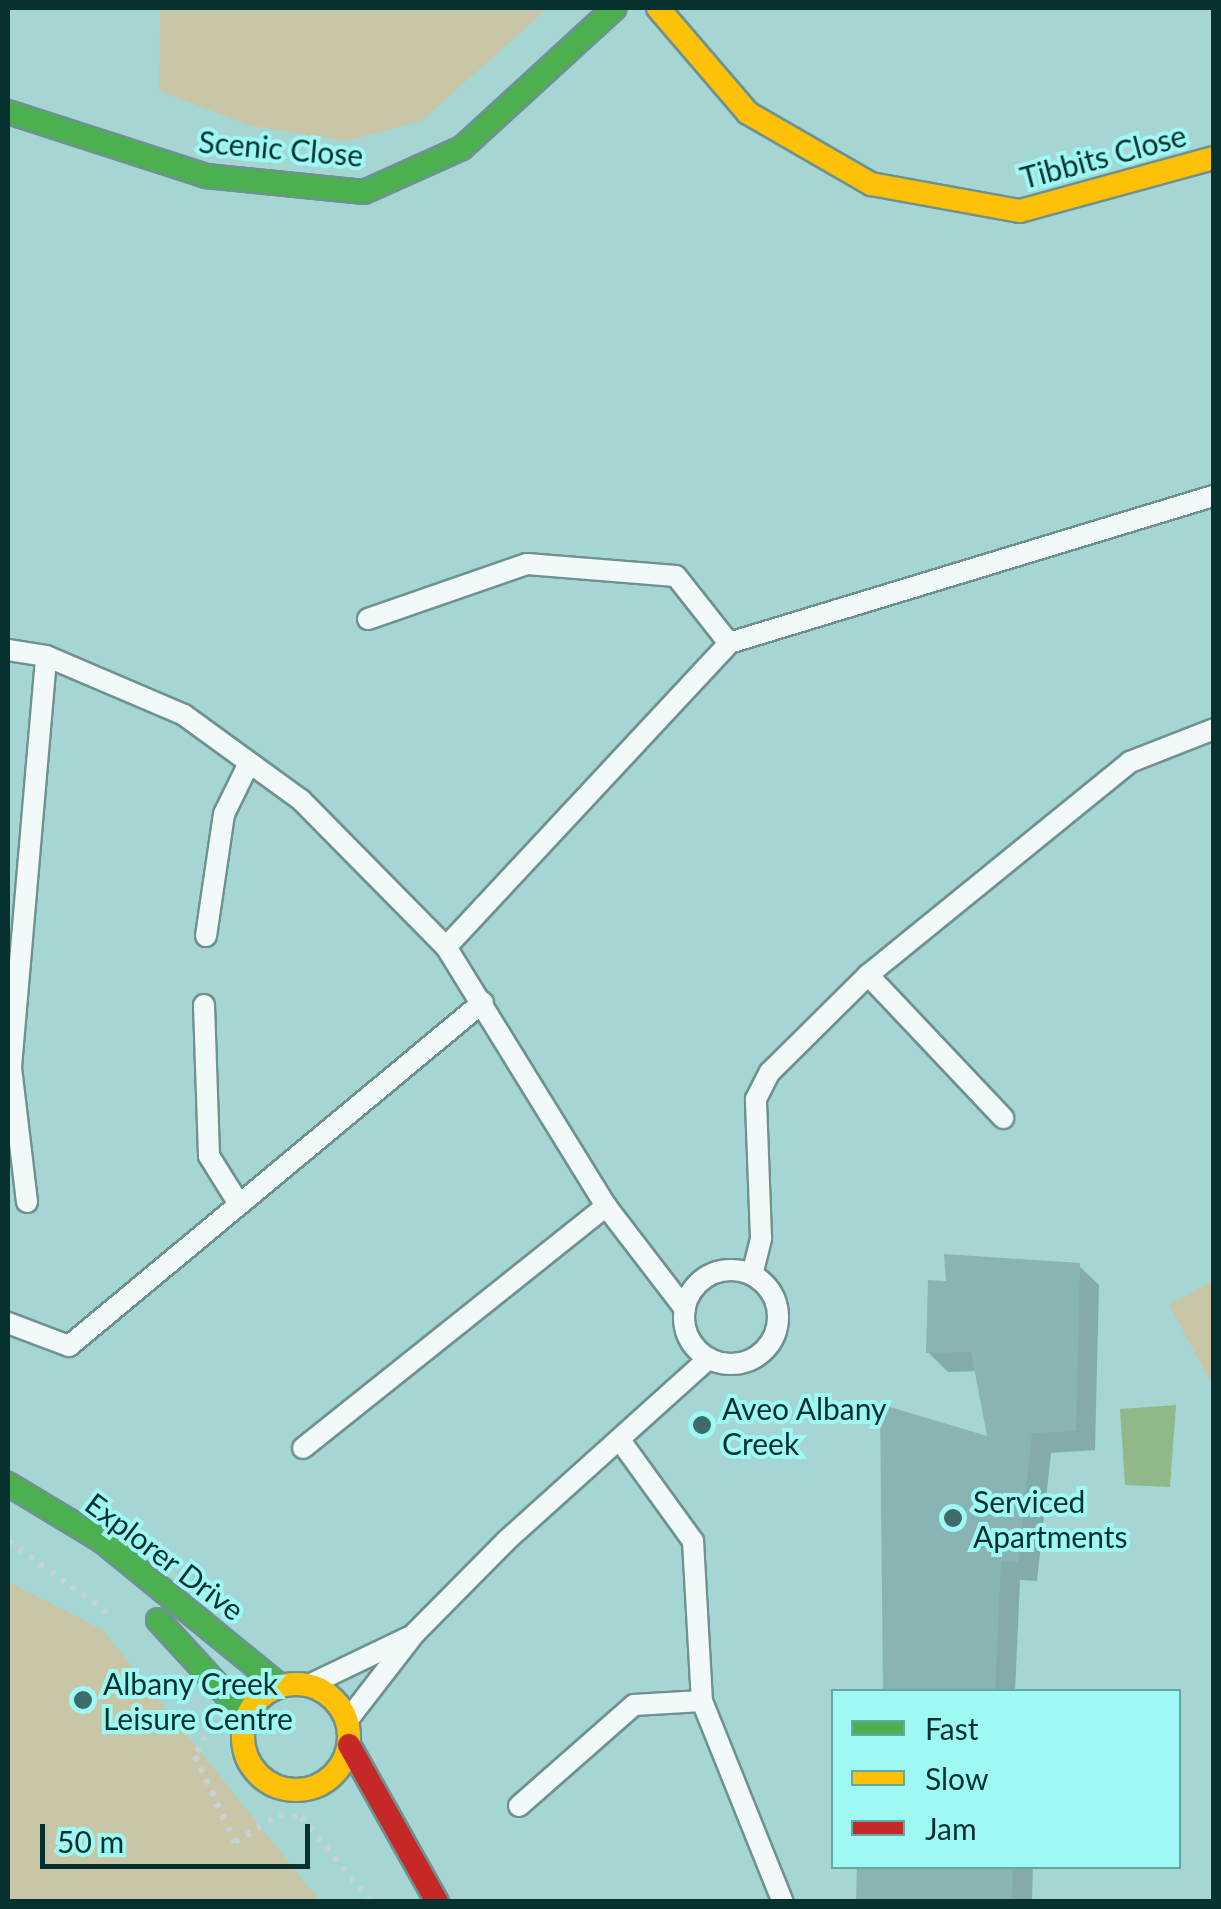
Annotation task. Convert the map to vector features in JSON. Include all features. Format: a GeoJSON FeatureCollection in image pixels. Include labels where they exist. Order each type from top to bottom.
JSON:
{"type":"FeatureCollection","features":[{"type":"Feature","properties":{"kind":"street","name":"Scenic Close"},"geometry":{"type":"LineString","coordinates":[[8,112],[206,176],[364,192],[462,148],[615,8]]}},
{"type":"Feature","properties":{"kind":"street","name":"Tibbits Close"},"geometry":{"type":"LineString","coordinates":[[658,8],[748,113],[871,184],[1020,211],[1214,158]]}},
{"type":"Feature","properties":{"kind":"street","name":"Explorer Drive"},"geometry":{"type":"LineString","coordinates":[[8,1484],[101,1540],[280,1686]]}},
{"type":"Feature","properties":{"kind":"street","name":"Explorer Drive"},"geometry":{"type":"LineString","coordinates":[[38,1534],[68,1551]]}},
{"type":"Feature","properties":{"kind":"street","name":"Explorer Drive"},"geometry":{"type":"LineString","coordinates":[[98,1573],[186,1645],[247,1718]]}},
{"type":"Feature","properties":{"kind":"street"},"geometry":{"type":"LineString","coordinates":[[336,1814],[306,1790],[274,1786],[250,1765],[247,1718],[280,1686],[309,1685],[347,1720],[349,1745],[437,1902]]}},
{"type":"Feature","properties":{"kind":"street"},"geometry":{"type":"LineString","coordinates":[[306,1790],[335,1774],[349,1745]]}},
{"type":"Feature","properties":{"kind":"lane"},"geometry":{"type":"LineString","coordinates":[[446,948],[729,643],[1212,496]]}},
{"type":"Feature","properties":{"kind":"lane"},"geometry":{"type":"LineString","coordinates":[[368,619],[527,564],[676,576],[729,643]]}},
{"type":"Feature","properties":{"kind":"lane"},"geometry":{"type":"LineString","coordinates":[[8,650],[46,656],[184,716],[301,800],[446,948],[606,1206],[686,1309],[691,1341],[709,1358],[750,1360],[774,1336],[776,1302],[752,1275],[762,1083],[868,976],[1130,762],[1214,729]]}},
{"type":"Feature","properties":{"kind":"lane"},"geometry":{"type":"LineString","coordinates":[[27,1202],[11,1068],[46,656]]}},
{"type":"Feature","properties":{"kind":"lane"},"geometry":{"type":"LineString","coordinates":[[206,936],[224,814],[249,763]]}},
{"type":"Feature","properties":{"kind":"lane"},"geometry":{"type":"LineString","coordinates":[[868,976],[1002,1118]]}},
{"type":"Feature","properties":{"kind":"lane"},"geometry":{"type":"LineString","coordinates":[[8,1323],[68,1346],[483,1002]]}},
{"type":"Feature","properties":{"kind":"lane"},"geometry":{"type":"LineString","coordinates":[[204,1005],[209,1156],[239,1204]]}},
{"type":"Feature","properties":{"kind":"lane"},"geometry":{"type":"LineString","coordinates":[[303,1448],[606,1206]]}},
{"type":"Feature","properties":{"kind":"lane"},"geometry":{"type":"LineString","coordinates":[[686,1309],[714,1274],[752,1275]]}},
{"type":"Feature","properties":{"kind":"lane"},"geometry":{"type":"LineString","coordinates":[[347,1720],[415,1634],[709,1358]]}},
{"type":"Feature","properties":{"kind":"lane"},"geometry":{"type":"LineString","coordinates":[[622,1443],[692,1540],[702,1701],[782,1902]]}},
{"type":"Feature","properties":{"kind":"lane"},"geometry":{"type":"LineString","coordinates":[[309,1685],[415,1634]]}},
{"type":"Feature","properties":{"kind":"lane"},"geometry":{"type":"LineString","coordinates":[[519,1806],[634,1704],[702,1701]]}},
{"type":"Feature","properties":{"kind":"shaded area"},"geometry":{"type":"Polygon","coordinates":[[[160,8],[548,8],[423,120],[347,141],[252,126],[159,91],[160,8]]]}},
{"type":"Feature","properties":{"kind":"shaded area"},"geometry":{"type":"Polygon","coordinates":[[[1213,1281],[1213,1386],[1169,1305],[1213,1281]]]}},
{"type":"Feature","properties":{"kind":"shaded area"},"geometry":{"type":"Polygon","coordinates":[[[1176,1405],[1170,1487],[1125,1485],[1120,1409],[1176,1405]]]}},
{"type":"Feature","properties":{"kind":"shaded area","name":"Albany Creek Leisure Centre"},"geometry":{"type":"Polygon","coordinates":[[[8,1582],[103,1630],[320,1901],[8,1901],[8,1582]]]}},
{"type":"Feature","properties":{"kind":"building"},"geometry":{"type":"Polygon","coordinates":[[[944,1254],[1080,1263],[1076,1431],[1032,1433],[1018,1562],[1001,1561],[995,1689],[883,1689],[880,1404],[987,1436],[971,1352],[926,1353],[928,1280],[946,1281],[944,1254]]]}},
{"type":"Feature","properties":{"kind":"building"},"geometry":{"type":"Polygon","coordinates":[[[857,1869],[1013,1869],[1012,1902],[856,1902],[857,1869]]]}},
{"type":"Feature","properties":{"kind":"traffic: fast"},"geometry":{"type":"LineString","coordinates":[[8,112],[206,176],[364,192],[462,148],[615,8]]}},
{"type":"Feature","properties":{"kind":"traffic: fast"},"geometry":{"type":"LineString","coordinates":[[8,1484],[101,1540],[280,1686]]}},
{"type":"Feature","properties":{"kind":"traffic: fast"},"geometry":{"type":"LineString","coordinates":[[158,1620],[247,1717]]}},
{"type":"Feature","properties":{"kind":"traffic: slow"},"geometry":{"type":"LineString","coordinates":[[658,8],[748,113],[871,184],[1020,211],[1214,158]]}},
{"type":"Feature","properties":{"kind":"traffic: slow"},"geometry":{"type":"LineString","coordinates":[[296,1684],[316,1688],[334,1699],[345,1717],[349,1737],[345,1757],[334,1775],[316,1786],[296,1790],[276,1786],[258,1775],[247,1757],[243,1737],[247,1717],[258,1699],[276,1688],[296,1684]]}},
{"type":"Feature","properties":{"kind":"traffic: jam"},"geometry":{"type":"LineString","coordinates":[[349,1745],[437,1902]]}},
{"type":"Feature","properties":{"kind":"place","name":"Aveo Albany Creek"},"geometry":{"type":"Point","coordinates":[702,1425]}},
{"type":"Feature","properties":{"kind":"place","name":"Serviced Apartments"},"geometry":{"type":"Point","coordinates":[953,1518]}},
{"type":"Feature","properties":{"kind":"place","name":"Albany Creek Leisure Centre"},"geometry":{"type":"Point","coordinates":[83,1700]}}]}
